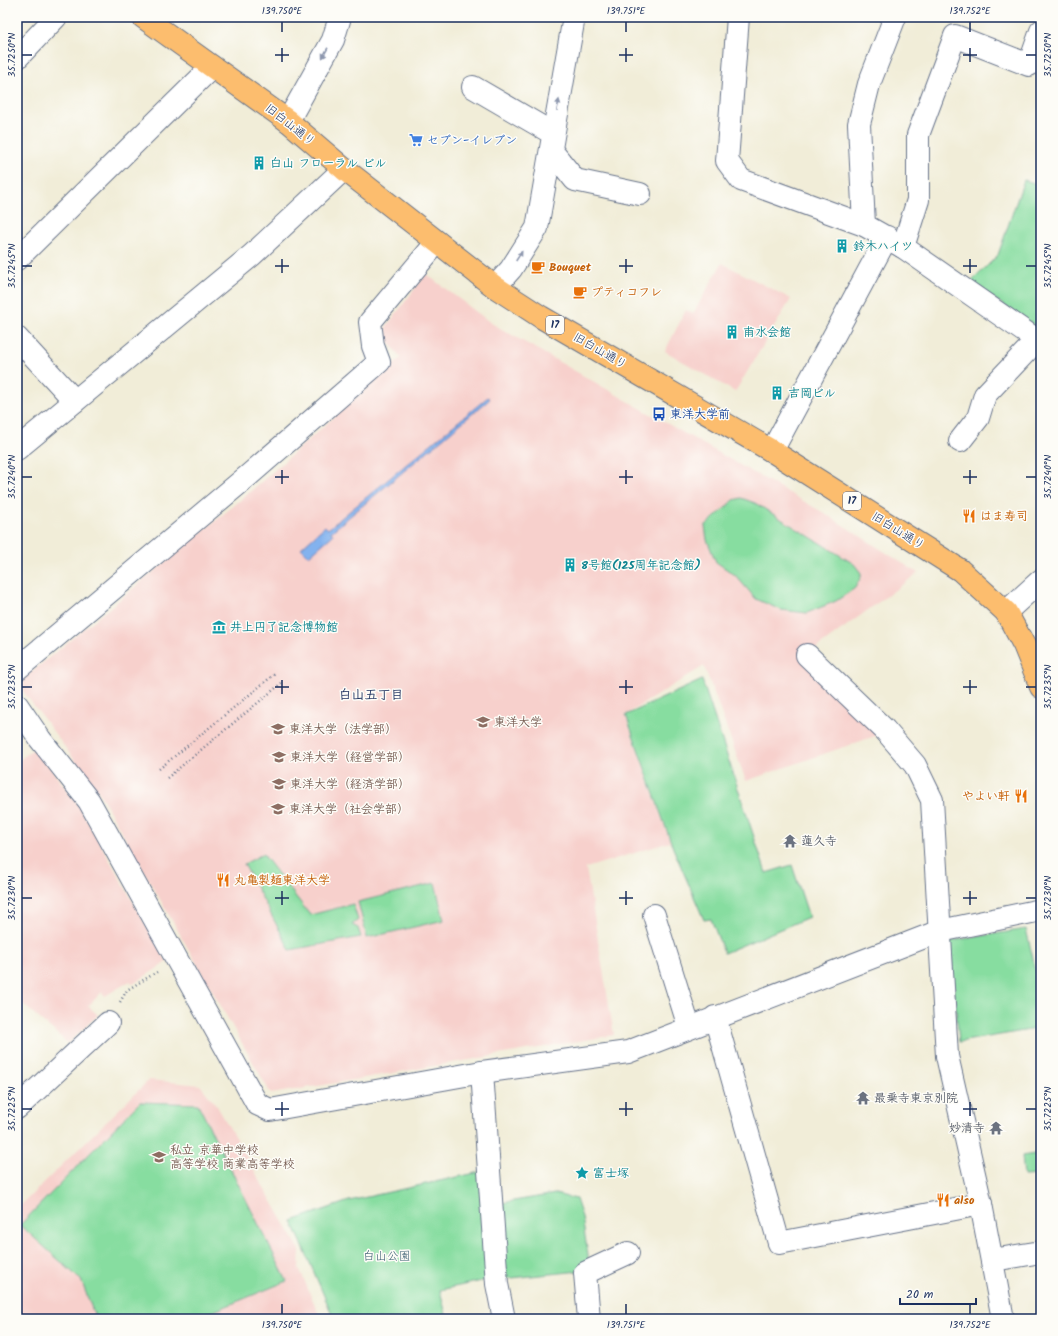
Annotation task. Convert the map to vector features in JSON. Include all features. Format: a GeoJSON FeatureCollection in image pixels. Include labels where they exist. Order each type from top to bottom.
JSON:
{"type":"FeatureCollection","features":[{"type":"Feature","properties":{"kind":"highway","name":"旧白山通り"},"geometry":{"type":"LineString","coordinates":[[143,17],[212,68],[288,121],[344,170],[495,287],[541,317],[772,451],[960,570],[1006,612],[1024,645],[1041,687]]}},
{"type":"Feature","properties":{"kind":"street"},"geometry":{"type":"LineString","coordinates":[[17,58],[56,17]]}},
{"type":"Feature","properties":{"kind":"street"},"geometry":{"type":"LineString","coordinates":[[288,121],[332,40],[340,17]]}},
{"type":"Feature","properties":{"kind":"street"},"geometry":{"type":"LineString","coordinates":[[495,287],[510,269],[537,228],[574,17]]}},
{"type":"Feature","properties":{"kind":"street"},"geometry":{"type":"LineString","coordinates":[[738,17],[727,162],[741,180],[864,225],[895,242],[1039,342],[986,395],[978,418],[960,441]]}},
{"type":"Feature","properties":{"kind":"street"},"geometry":{"type":"LineString","coordinates":[[864,225],[859,124],[869,84],[895,17]]}},
{"type":"Feature","properties":{"kind":"street"},"geometry":{"type":"LineString","coordinates":[[772,451],[895,242],[918,200],[918,135],[955,36],[1029,65],[1041,31]]}},
{"type":"Feature","properties":{"kind":"street"},"geometry":{"type":"LineString","coordinates":[[17,259],[212,68]]}},
{"type":"Feature","properties":{"kind":"street"},"geometry":{"type":"LineString","coordinates":[[473,87],[552,141],[576,180],[640,194]]}},
{"type":"Feature","properties":{"kind":"street"},"geometry":{"type":"LineString","coordinates":[[17,449],[252,255],[344,170]]}},
{"type":"Feature","properties":{"kind":"street"},"geometry":{"type":"LineString","coordinates":[[17,670],[243,480],[379,362],[373,346],[370,322],[437,242]]}},
{"type":"Feature","properties":{"kind":"street"},"geometry":{"type":"LineString","coordinates":[[17,338],[75,401]]}},
{"type":"Feature","properties":{"kind":"street"},"geometry":{"type":"LineString","coordinates":[[1006,612],[1041,580]]}},
{"type":"Feature","properties":{"kind":"street"},"geometry":{"type":"LineString","coordinates":[[807,655],[886,730],[915,765],[932,800],[947,1056],[993,1260],[1003,1319]]}},
{"type":"Feature","properties":{"kind":"street"},"geometry":{"type":"LineString","coordinates":[[17,705],[40,739],[88,801],[257,1104],[270,1110],[482,1072],[628,1052],[689,1027],[940,931],[1041,910]]}},
{"type":"Feature","properties":{"kind":"street"},"geometry":{"type":"LineString","coordinates":[[654,915],[689,1027]]}},
{"type":"Feature","properties":{"kind":"street"},"geometry":{"type":"LineString","coordinates":[[715,1017],[779,1243],[981,1204]]}},
{"type":"Feature","properties":{"kind":"street"},"geometry":{"type":"LineString","coordinates":[[17,1108],[108,1022]]}},
{"type":"Feature","properties":{"kind":"street"},"geometry":{"type":"LineString","coordinates":[[482,1072],[497,1284],[504,1319]]}},
{"type":"Feature","properties":{"kind":"street"},"geometry":{"type":"LineString","coordinates":[[993,1260],[1041,1252]]}},
{"type":"Feature","properties":{"kind":"street"},"geometry":{"type":"LineString","coordinates":[[589,1319],[586,1273],[628,1254]]}},
{"type":"Feature","properties":{"kind":"path"},"geometry":{"type":"LineString","coordinates":[[159,769],[276,673]]}},
{"type":"Feature","properties":{"kind":"path"},"geometry":{"type":"LineString","coordinates":[[167,778],[283,682]]}},
{"type":"Feature","properties":{"kind":"path"},"geometry":{"type":"LineString","coordinates":[[108,1022],[127,990],[176,961]]}},
{"type":"Feature","properties":{"kind":"shaded area"},"geometry":{"type":"Polygon","coordinates":[[[722,263],[791,299],[735,392],[665,351],[686,310],[693,314],[722,263]]]}},
{"type":"Feature","properties":{"kind":"shaded area"},"geometry":{"type":"Polygon","coordinates":[[[426,274],[491,323],[824,513],[918,573],[807,655],[878,735],[746,781],[704,666],[625,715],[670,842],[586,868],[614,1035],[271,1094],[100,794],[23,691],[23,679],[243,498],[401,358],[388,341],[386,327],[426,274]]]}},
{"type":"Feature","properties":{"kind":"shaded area"},"geometry":{"type":"Polygon","coordinates":[[[35,748],[79,806],[167,962],[133,984],[130,981],[105,996],[102,992],[88,1006],[98,1015],[68,1043],[19,1001],[17,1002],[17,762],[35,748]]]}},
{"type":"Feature","properties":{"kind":"shaded area","name":"私立 京華中学校 高等学校 商業高等学校"},"geometry":{"type":"Polygon","coordinates":[[[149,1080],[200,1085],[217,1106],[300,1250],[299,1268],[321,1319],[17,1319],[17,1209],[149,1080]]]}},
{"type":"Feature","properties":{"kind":"green space"},"geometry":{"type":"Polygon","coordinates":[[[1024,180],[1041,185],[1041,330],[970,283],[998,255],[1024,180]]]}},
{"type":"Feature","properties":{"kind":"green space"},"geometry":{"type":"Polygon","coordinates":[[[741,498],[755,503],[854,564],[861,573],[861,577],[855,588],[836,601],[807,613],[781,610],[756,599],[735,575],[716,562],[707,540],[705,526],[734,500],[741,498]]]}},
{"type":"Feature","properties":{"kind":"green space"},"geometry":{"type":"Polygon","coordinates":[[[702,680],[766,873],[792,865],[809,917],[724,953],[711,919],[704,920],[673,848],[626,715],[702,680]]]}},
{"type":"Feature","properties":{"kind":"green space"},"geometry":{"type":"Polygon","coordinates":[[[263,854],[310,915],[353,904],[358,920],[352,925],[358,928],[361,937],[290,950],[244,864],[263,854]]]}},
{"type":"Feature","properties":{"kind":"green space"},"geometry":{"type":"Polygon","coordinates":[[[435,883],[444,920],[367,938],[358,902],[435,883]]]}},
{"type":"Feature","properties":{"kind":"green space"},"geometry":{"type":"Polygon","coordinates":[[[1026,929],[1041,992],[1041,1028],[959,1042],[950,941],[1026,929]]]}},
{"type":"Feature","properties":{"kind":"green space","name":"私立 京華中学校 高等学校 商業高等学校"},"geometry":{"type":"Polygon","coordinates":[[[140,1102],[198,1104],[287,1281],[195,1319],[96,1319],[81,1280],[20,1225],[140,1102]]]}},
{"type":"Feature","properties":{"kind":"green space"},"geometry":{"type":"Polygon","coordinates":[[[1041,1153],[1041,1175],[1024,1176],[1022,1156],[1041,1153]]]}},
{"type":"Feature","properties":{"kind":"green space","name":"白山公園"},"geometry":{"type":"Polygon","coordinates":[[[489,1170],[490,1205],[555,1194],[576,1199],[582,1217],[589,1262],[580,1271],[482,1281],[440,1290],[447,1319],[334,1319],[292,1221],[349,1201],[489,1170]]]}},
{"type":"Feature","properties":{"kind":"water"},"geometry":{"type":"Polygon","coordinates":[[[488,397],[490,399],[331,532],[333,535],[309,556],[301,548],[325,526],[328,529],[488,397]]]}},
{"type":"Feature","properties":{"kind":"place","name":"セブン-イレブン"},"geometry":{"type":"Point","coordinates":[416,140]}},
{"type":"Feature","properties":{"kind":"place","name":"白山 フローラル ビル"},"geometry":{"type":"Point","coordinates":[259,163]}},
{"type":"Feature","properties":{"kind":"place","name":"鈴木ハイツ"},"geometry":{"type":"Point","coordinates":[842,246]}},
{"type":"Feature","properties":{"kind":"place","name":"Bouquet"},"geometry":{"type":"Point","coordinates":[538,267]}},
{"type":"Feature","properties":{"kind":"place","name":"プティコフレ"},"geometry":{"type":"Point","coordinates":[580,292]}},
{"type":"Feature","properties":{"kind":"place","name":"甫水会館"},"geometry":{"type":"Point","coordinates":[732,332]}},
{"type":"Feature","properties":{"kind":"place","name":"吉岡ビル"},"geometry":{"type":"Point","coordinates":[777,393]}},
{"type":"Feature","properties":{"kind":"place","name":"東洋大学前"},"geometry":{"type":"Point","coordinates":[659,414]}},
{"type":"Feature","properties":{"kind":"place","name":"はま寿司"},"geometry":{"type":"Point","coordinates":[969,516]}},
{"type":"Feature","properties":{"kind":"place","name":"8号館(125周年記念館)"},"geometry":{"type":"Point","coordinates":[570,565]}},
{"type":"Feature","properties":{"kind":"place","name":"井上円了記念博物館"},"geometry":{"type":"Point","coordinates":[219,627]}},
{"type":"Feature","properties":{"kind":"place","name":"東洋大学"},"geometry":{"type":"Point","coordinates":[483,722]}},
{"type":"Feature","properties":{"kind":"place","name":"東洋大学（法学部）"},"geometry":{"type":"Point","coordinates":[278,729]}},
{"type":"Feature","properties":{"kind":"place","name":"東洋大学（経営学部）"},"geometry":{"type":"Point","coordinates":[279,757]}},
{"type":"Feature","properties":{"kind":"place","name":"東洋大学（経済学部）"},"geometry":{"type":"Point","coordinates":[279,784]}},
{"type":"Feature","properties":{"kind":"place","name":"やよい軒"},"geometry":{"type":"Point","coordinates":[1021,796]}},
{"type":"Feature","properties":{"kind":"place","name":"東洋大学（社会学部）"},"geometry":{"type":"Point","coordinates":[278,809]}},
{"type":"Feature","properties":{"kind":"place","name":"蓮久寺"},"geometry":{"type":"Point","coordinates":[790,841]}},
{"type":"Feature","properties":{"kind":"place","name":"丸亀製麺東洋大学"},"geometry":{"type":"Point","coordinates":[223,880]}},
{"type":"Feature","properties":{"kind":"place","name":"最乗寺東京別院"},"geometry":{"type":"Point","coordinates":[863,1098]}},
{"type":"Feature","properties":{"kind":"place","name":"妙清寺"},"geometry":{"type":"Point","coordinates":[996,1128]}},
{"type":"Feature","properties":{"kind":"place","name":"私立 京華中学校 高等学校 商業高等学校"},"geometry":{"type":"Point","coordinates":[159,1157]}},
{"type":"Feature","properties":{"kind":"place","name":"富士塚"},"geometry":{"type":"Point","coordinates":[582,1173]}},
{"type":"Feature","properties":{"kind":"place","name":"also"},"geometry":{"type":"Point","coordinates":[943,1200]}},
{"type":"Feature","properties":{"kind":"district","name":"白山五丁目"},"geometry":{"type":"Point","coordinates":[371,695]}}]}
